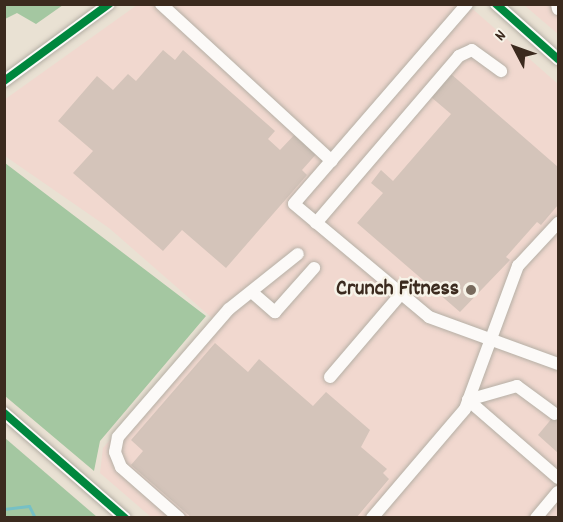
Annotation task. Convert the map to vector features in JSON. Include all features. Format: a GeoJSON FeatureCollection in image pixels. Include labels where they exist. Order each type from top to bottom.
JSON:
{"type":"FeatureCollection","features":[{"type":"Feature","properties":{"kind":"street"},"geometry":{"type":"LineString","coordinates":[[4,81],[109,4]]}},
{"type":"Feature","properties":{"kind":"street"},"geometry":{"type":"LineString","coordinates":[[161,4],[332,161]]}},
{"type":"Feature","properties":{"kind":"street"},"geometry":{"type":"LineString","coordinates":[[467,4],[294,204],[429,317],[558,364]]}},
{"type":"Feature","properties":{"kind":"street"},"geometry":{"type":"LineString","coordinates":[[496,4],[558,59]]}},
{"type":"Feature","properties":{"kind":"street"},"geometry":{"type":"LineString","coordinates":[[556,4],[558,9]]}},
{"type":"Feature","properties":{"kind":"street"},"geometry":{"type":"LineString","coordinates":[[316,223],[459,56],[472,50],[501,71]]}},
{"type":"Feature","properties":{"kind":"street"},"geometry":{"type":"LineString","coordinates":[[372,518],[468,400],[518,266],[558,223]]}},
{"type":"Feature","properties":{"kind":"street"},"geometry":{"type":"LineString","coordinates":[[179,518],[121,467],[115,452],[118,437],[229,309],[254,294],[298,254]]}},
{"type":"Feature","properties":{"kind":"street"},"geometry":{"type":"LineString","coordinates":[[254,294],[275,312],[314,268]]}},
{"type":"Feature","properties":{"kind":"street"},"geometry":{"type":"LineString","coordinates":[[330,377],[400,295]]}},
{"type":"Feature","properties":{"kind":"street"},"geometry":{"type":"LineString","coordinates":[[468,400],[517,386],[555,414]]}},
{"type":"Feature","properties":{"kind":"street"},"geometry":{"type":"LineString","coordinates":[[468,400],[558,478]]}},
{"type":"Feature","properties":{"kind":"street"},"geometry":{"type":"LineString","coordinates":[[4,413],[125,518]]}},
{"type":"Feature","properties":{"kind":"street"},"geometry":{"type":"LineString","coordinates":[[536,518],[558,492]]}},
{"type":"Feature","properties":{"kind":"shaded area"},"geometry":{"type":"Polygon","coordinates":[[[137,5],[468,5],[558,84],[558,517],[151,517],[100,473],[103,448],[212,318],[109,228],[5,156],[4,100],[137,5]]]}},
{"type":"Feature","properties":{"kind":"shaded area"},"geometry":{"type":"Polygon","coordinates":[[[524,5],[558,5],[558,34],[524,5]]]}},
{"type":"Feature","properties":{"kind":"green space"},"geometry":{"type":"Polygon","coordinates":[[[5,4],[63,5],[36,24],[17,13],[5,19],[5,4]]]}},
{"type":"Feature","properties":{"kind":"green space"},"geometry":{"type":"Polygon","coordinates":[[[5,163],[206,316],[100,441],[94,471],[5,396],[5,163]]]}},
{"type":"Feature","properties":{"kind":"green space"},"geometry":{"type":"Polygon","coordinates":[[[5,438],[97,517],[5,517],[5,438]]]}},
{"type":"Feature","properties":{"kind":"building"},"geometry":{"type":"Polygon","coordinates":[[[163,50],[175,60],[183,50],[275,131],[268,139],[280,150],[297,132],[319,151],[302,170],[307,175],[226,268],[182,230],[163,251],[73,173],[93,151],[58,121],[97,76],[113,90],[128,74],[136,81],[163,50]]]}},
{"type":"Feature","properties":{"kind":"building"},"geometry":{"type":"Polygon","coordinates":[[[451,74],[558,167],[558,205],[541,225],[537,222],[506,257],[510,260],[460,312],[357,223],[383,193],[371,183],[381,170],[393,181],[451,114],[431,97],[451,74]]]}},
{"type":"Feature","properties":{"kind":"building"},"geometry":{"type":"Polygon","coordinates":[[[215,343],[248,372],[259,359],[313,406],[326,392],[370,430],[361,447],[387,469],[383,473],[389,479],[356,518],[192,518],[131,465],[143,451],[131,440],[215,343]]]}},
{"type":"Feature","properties":{"kind":"building"},"geometry":{"type":"Polygon","coordinates":[[[558,411],[558,453],[538,435],[558,411]]]}},
{"type":"Feature","properties":{"kind":"waterway"},"geometry":{"type":"LineString","coordinates":[[4,509],[29,506],[35,518]]}},
{"type":"Feature","properties":{"kind":"cycle path"},"geometry":{"type":"LineString","coordinates":[[4,81],[109,4]]}},
{"type":"Feature","properties":{"kind":"cycle path"},"geometry":{"type":"LineString","coordinates":[[496,4],[558,59]]}},
{"type":"Feature","properties":{"kind":"cycle path"},"geometry":{"type":"LineString","coordinates":[[4,413],[125,518]]}},
{"type":"Feature","properties":{"kind":"place","name":"Crunch Fitness"},"geometry":{"type":"Point","coordinates":[471,290]}}]}
